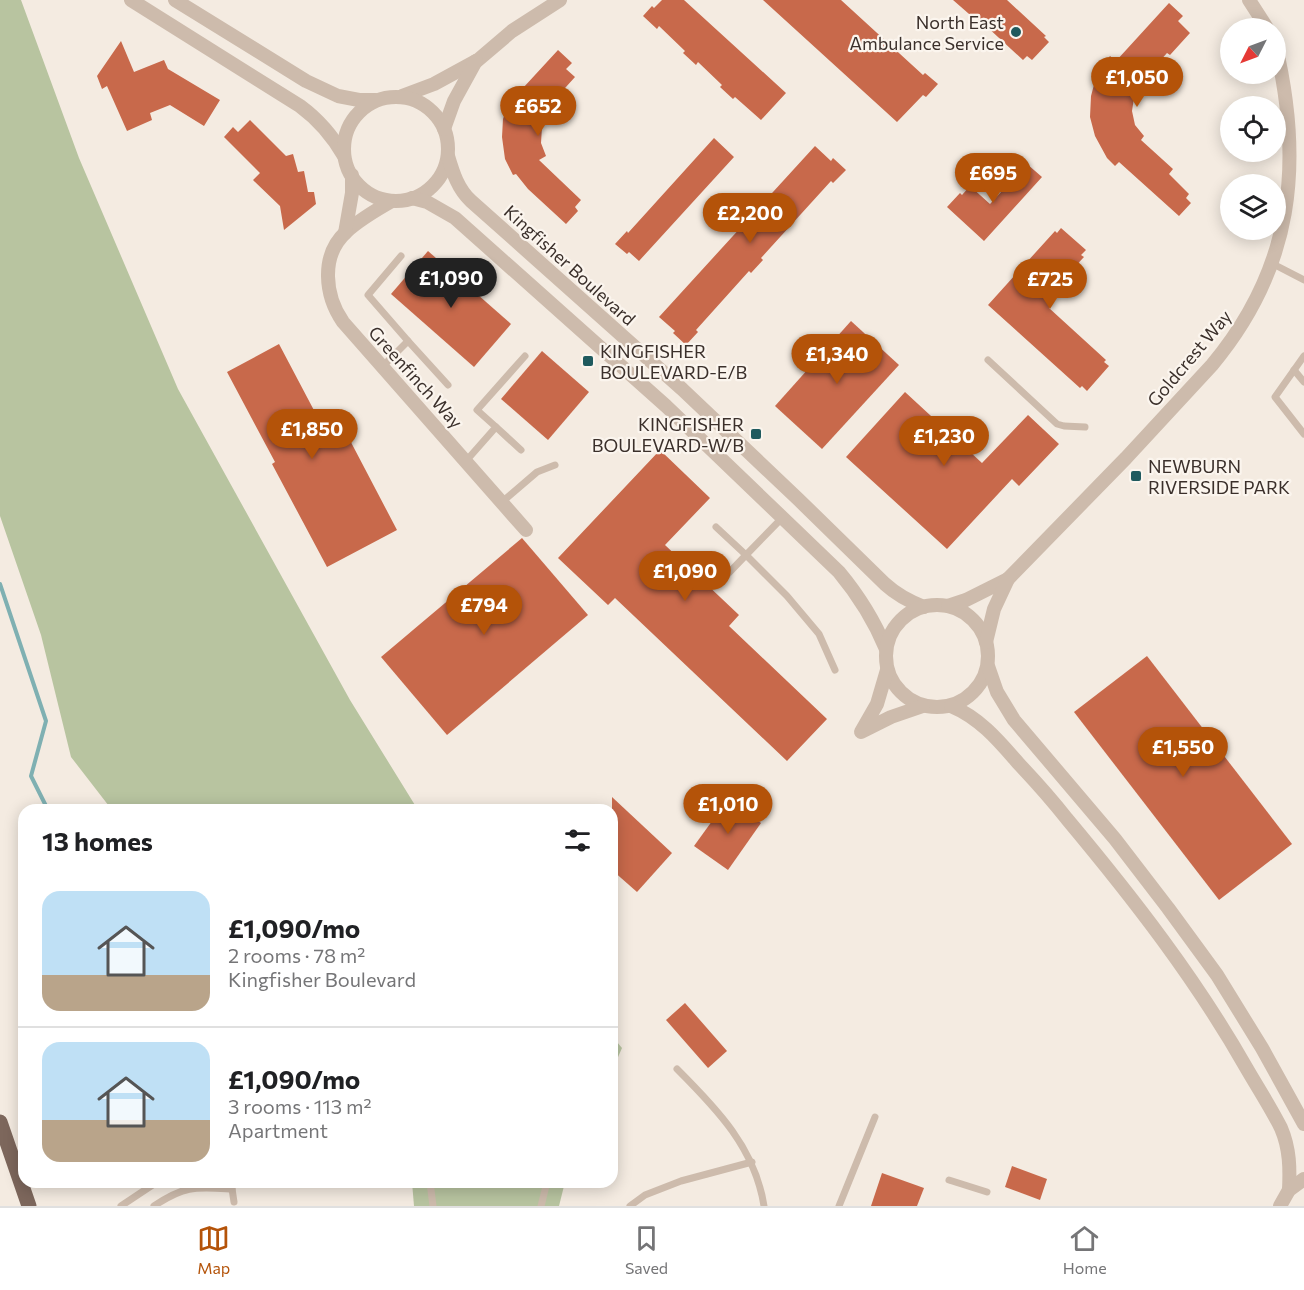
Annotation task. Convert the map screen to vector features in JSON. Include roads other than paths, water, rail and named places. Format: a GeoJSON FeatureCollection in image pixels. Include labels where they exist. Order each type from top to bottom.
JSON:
{"type":"FeatureCollection","features":[{"type":"Feature","properties":{"kind":"main road"},"geometry":{"type":"LineString","coordinates":[[0,1122],[18,1174]]}},
{"type":"Feature","properties":{"kind":"main road"},"geometry":{"type":"LineString","coordinates":[[23,1188],[29,1206]]}},
{"type":"Feature","properties":{"kind":"street"},"geometry":{"type":"LineString","coordinates":[[130,0],[300,106],[331,134],[352,175],[364,189],[382,199],[392,201],[412,198],[430,189],[445,166],[448,156],[444,129],[432,112],[415,100],[402,96]]}},
{"type":"Feature","properties":{"kind":"street"},"geometry":{"type":"LineString","coordinates":[[175,0],[306,81],[338,96],[359,100],[402,96],[434,84],[478,60],[512,31],[560,0]]}},
{"type":"Feature","properties":{"kind":"street"},"geometry":{"type":"LineString","coordinates":[[1249,0],[1261,18]]}},
{"type":"Feature","properties":{"kind":"street"},"geometry":{"type":"LineString","coordinates":[[444,129],[454,100],[478,60]]}},
{"type":"Feature","properties":{"kind":"street","name":"Goldcrest Way"},"geometry":{"type":"LineString","coordinates":[[1008,579],[1126,458],[1212,365],[1252,311],[1276,266],[1292,225],[1299,182],[1301,151],[1296,104],[1286,70]]}},
{"type":"Feature","properties":{"kind":"street"},"geometry":{"type":"LineString","coordinates":[[344,156],[348,128],[360,111],[376,100]]}},
{"type":"Feature","properties":{"kind":"street","name":"Kingfisher Boulevard"},"geometry":{"type":"LineString","coordinates":[[448,156],[457,182],[471,201],[682,389],[885,584],[899,596],[924,606]]}},
{"type":"Feature","properties":{"kind":"street","name":"Greenfinch Way"},"geometry":{"type":"LineString","coordinates":[[345,233],[352,193],[352,175]]}},
{"type":"Feature","properties":{"kind":"street"},"geometry":{"type":"LineString","coordinates":[[412,198],[437,207],[463,225],[658,398],[852,586],[873,621],[886,649]]}},
{"type":"Feature","properties":{"kind":"street","name":"Greenfinch Way"},"geometry":{"type":"LineString","coordinates":[[392,201],[366,216],[345,233],[334,248],[328,264],[328,283],[332,304],[343,322],[526,530]]}},
{"type":"Feature","properties":{"kind":"street"},"geometry":{"type":"LineString","coordinates":[[948,606],[977,595],[1008,579]]}},
{"type":"Feature","properties":{"kind":"street"},"geometry":{"type":"LineString","coordinates":[[986,642],[994,609],[1008,579]]}},
{"type":"Feature","properties":{"kind":"street"},"geometry":{"type":"LineString","coordinates":[[988,666],[979,686],[963,701],[951,706],[933,707],[922,705],[904,696],[897,688],[887,670],[886,649],[898,622],[912,611],[924,606],[948,606],[959,609],[976,623],[986,642],[988,666],[997,692],[1014,720],[1168,908],[1216,975],[1262,1048],[1304,1124]]}},
{"type":"Feature","properties":{"kind":"street"},"geometry":{"type":"LineString","coordinates":[[887,670],[877,704],[861,732],[922,705]]}},
{"type":"Feature","properties":{"kind":"street"},"geometry":{"type":"LineString","coordinates":[[951,706],[972,716],[999,740],[1121,884],[1171,950],[1233,1044],[1281,1128],[1288,1152],[1289,1191]]}},
{"type":"Feature","properties":{"kind":"street"},"geometry":{"type":"LineString","coordinates":[[1280,1206],[1289,1191],[1304,1179]]}},
{"type":"Feature","properties":{"kind":"lane"},"geometry":{"type":"LineString","coordinates":[[401,256],[368,295],[448,385]]}},
{"type":"Feature","properties":{"kind":"lane"},"geometry":{"type":"LineString","coordinates":[[1276,266],[1304,280]]}},
{"type":"Feature","properties":{"kind":"lane"},"geometry":{"type":"LineString","coordinates":[[382,367],[408,341]]}},
{"type":"Feature","properties":{"kind":"lane"},"geometry":{"type":"LineString","coordinates":[[521,450],[477,410],[525,356]]}},
{"type":"Feature","properties":{"kind":"lane"},"geometry":{"type":"LineString","coordinates":[[1304,356],[1275,397],[1304,434]]}},
{"type":"Feature","properties":{"kind":"lane"},"geometry":{"type":"LineString","coordinates":[[988,360],[1057,423],[1064,426],[1085,427]]}},
{"type":"Feature","properties":{"kind":"lane"},"geometry":{"type":"LineString","coordinates":[[1294,370],[1304,382]]}},
{"type":"Feature","properties":{"kind":"lane"},"geometry":{"type":"LineString","coordinates":[[466,462],[496,428]]}},
{"type":"Feature","properties":{"kind":"lane"},"geometry":{"type":"LineString","coordinates":[[502,502],[537,472],[555,465]]}},
{"type":"Feature","properties":{"kind":"lane"},"geometry":{"type":"LineString","coordinates":[[721,581],[783,518]]}},
{"type":"Feature","properties":{"kind":"lane"},"geometry":{"type":"LineString","coordinates":[[717,527],[787,596],[819,634],[834,670]]}},
{"type":"Feature","properties":{"kind":"lane"},"geometry":{"type":"LineString","coordinates":[[677,1069],[730,1127],[752,1162],[764,1206]]}},
{"type":"Feature","properties":{"kind":"lane"},"geometry":{"type":"LineString","coordinates":[[839,1206],[875,1117]]}},
{"type":"Feature","properties":{"kind":"lane"},"geometry":{"type":"LineString","coordinates":[[630,1206],[645,1195],[681,1181],[752,1162]]}},
{"type":"Feature","properties":{"kind":"lane"},"geometry":{"type":"LineString","coordinates":[[949,1180],[987,1191]]}},
{"type":"Feature","properties":{"kind":"lane"},"geometry":{"type":"LineString","coordinates":[[121,1206],[148,1188]]}},
{"type":"Feature","properties":{"kind":"lane"},"geometry":{"type":"LineString","coordinates":[[154,1206],[169,1196],[191,1188]]}},
{"type":"Feature","properties":{"kind":"lane"},"geometry":{"type":"LineString","coordinates":[[232,1188],[234,1202]]}},
{"type":"Feature","properties":{"kind":"lane"},"geometry":{"type":"LineString","coordinates":[[431,1188],[433,1206]]}},
{"type":"Feature","properties":{"kind":"lane"},"geometry":{"type":"LineString","coordinates":[[541,1206],[546,1188]]}},
{"type":"Feature","properties":{"kind":"waterway"},"geometry":{"type":"LineString","coordinates":[[0,584],[46,721],[31,776],[45,804]]}},
{"type":"Feature","properties":{"kind":"place","name":"North East Ambulance Service"},"geometry":{"type":"Point","coordinates":[1016,32]}},
{"type":"Feature","properties":{"kind":"place","name":"KINGFISHER BOULEVARD-E/B"},"geometry":{"type":"Point","coordinates":[588,361]}},
{"type":"Feature","properties":{"kind":"place","name":"KINGFISHER BOULEVARD-W/B"},"geometry":{"type":"Point","coordinates":[756,434]}},
{"type":"Feature","properties":{"kind":"place","name":"NEWBURN RIVERSIDE PARK"},"geometry":{"type":"Point","coordinates":[1136,476]}}]}
